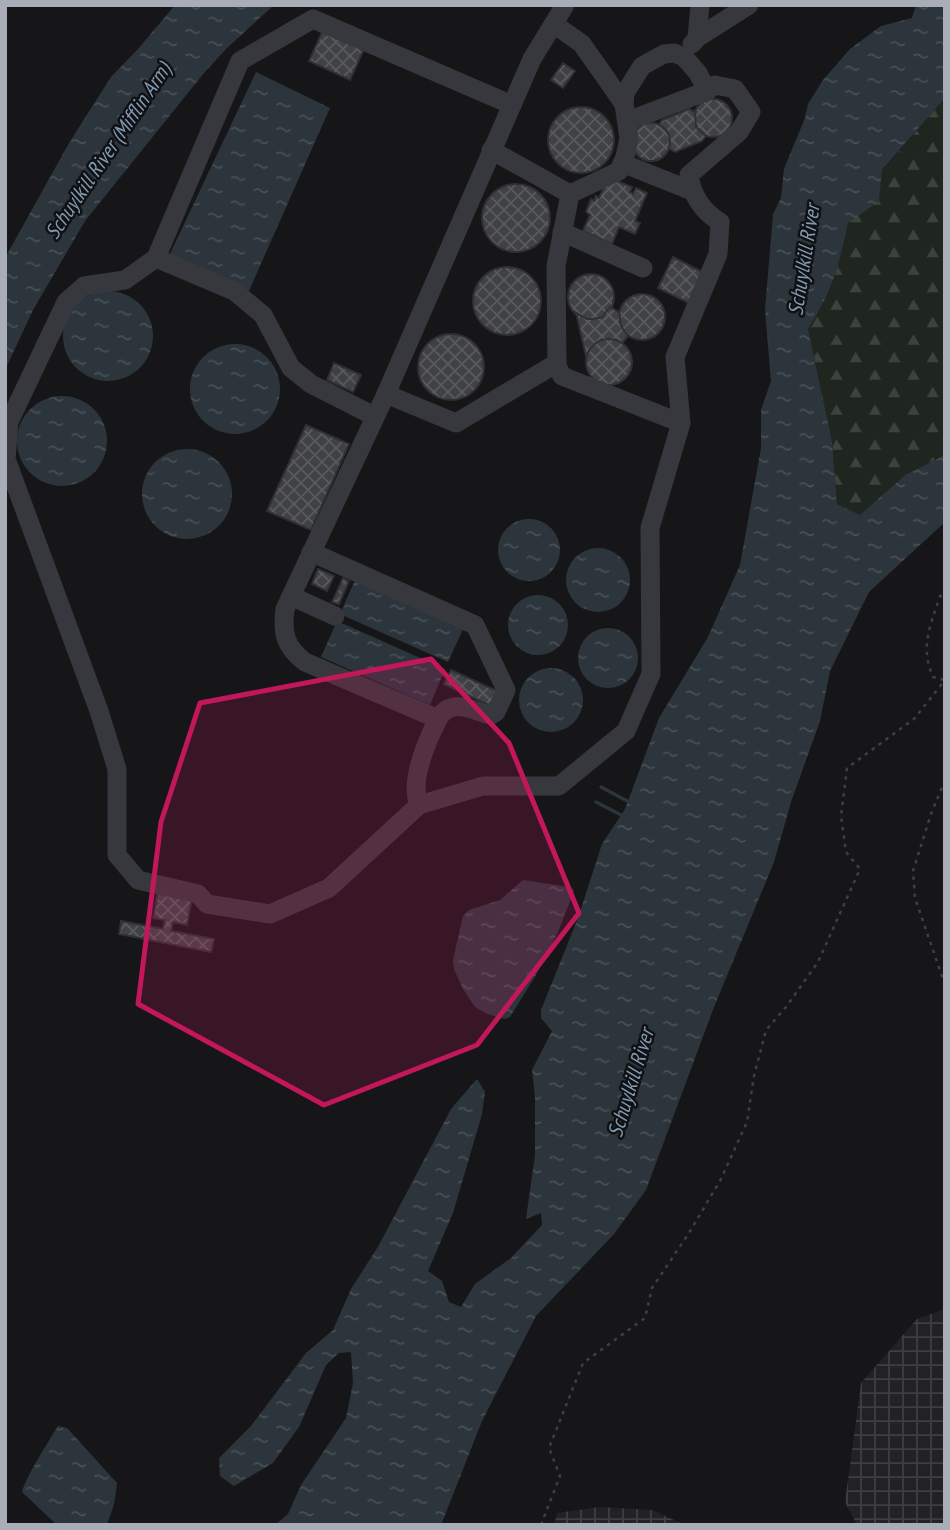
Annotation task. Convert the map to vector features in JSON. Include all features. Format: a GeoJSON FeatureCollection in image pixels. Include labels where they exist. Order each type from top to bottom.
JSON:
{"type":"FeatureCollection","features":[{"type":"Feature","properties":{"kind":"lane"},"geometry":{"type":"LineString","coordinates":[[438,719],[305,662],[292,653],[285,640],[285,609],[386,394],[532,60],[565,5]]}},
{"type":"Feature","properties":{"kind":"lane"},"geometry":{"type":"LineString","coordinates":[[697,38],[700,5]]}},
{"type":"Feature","properties":{"kind":"lane"},"geometry":{"type":"LineString","coordinates":[[681,56],[697,38],[749,5]]}},
{"type":"Feature","properties":{"kind":"lane"},"geometry":{"type":"LineString","coordinates":[[512,105],[313,19],[240,61],[156,258],[125,280],[84,286],[66,302],[9,422],[6,459],[99,711],[117,769],[117,855],[138,880],[198,894],[207,904],[270,914],[329,888],[419,805],[483,786],[559,786],[626,731],[651,674],[650,528],[681,424],[675,357],[718,254],[720,222],[706,213],[692,191],[689,175],[739,132],[751,112],[735,89],[715,85],[707,91],[626,113]]}},
{"type":"Feature","properties":{"kind":"lane"},"geometry":{"type":"LineString","coordinates":[[554,24],[582,44],[626,113]]}},
{"type":"Feature","properties":{"kind":"lane"},"geometry":{"type":"LineString","coordinates":[[570,194],[619,170],[629,138],[625,93],[642,66],[664,54],[681,56],[691,62],[707,91]]}},
{"type":"Feature","properties":{"kind":"lane"},"geometry":{"type":"LineString","coordinates":[[491,150],[570,194]]}},
{"type":"Feature","properties":{"kind":"lane"},"geometry":{"type":"LineString","coordinates":[[622,163],[692,191]]}},
{"type":"Feature","properties":{"kind":"lane"},"geometry":{"type":"LineString","coordinates":[[570,194],[556,266],[556,364],[562,376],[681,424]]}},
{"type":"Feature","properties":{"kind":"lane"},"geometry":{"type":"LineString","coordinates":[[562,232],[643,268]]}},
{"type":"Feature","properties":{"kind":"lane"},"geometry":{"type":"LineString","coordinates":[[156,258],[234,291],[262,315],[291,368],[311,384],[374,416]]}},
{"type":"Feature","properties":{"kind":"lane"},"geometry":{"type":"LineString","coordinates":[[386,394],[456,424],[556,364]]}},
{"type":"Feature","properties":{"kind":"lane"},"geometry":{"type":"LineString","coordinates":[[311,552],[475,625],[506,690],[496,712],[491,715],[454,706],[443,711],[425,745],[419,768],[416,797],[419,805]]}},
{"type":"Feature","properties":{"kind":"lane"},"geometry":{"type":"LineString","coordinates":[[291,596],[335,616]]}},
{"type":"Feature","properties":{"kind":"path"},"geometry":{"type":"LineString","coordinates":[[541,1525],[560,1476],[549,1448],[583,1363],[645,1318],[652,1288],[721,1179],[747,1122],[754,1076],[766,1030],[818,962],[860,869],[846,852],[844,840],[841,816],[847,768],[914,719],[945,680],[933,677],[925,659],[929,627],[940,596],[945,594]]}},
{"type":"Feature","properties":{"kind":"path"},"geometry":{"type":"LineString","coordinates":[[945,780],[913,871],[915,898],[945,985]]}},
{"type":"Feature","properties":{"kind":"highlighted area"},"geometry":{"type":"Polygon","coordinates":[[[431,659],[509,743],[579,913],[477,1045],[324,1105],[138,1004],[161,822],[200,703],[431,659]]]}},
{"type":"Feature","properties":{"kind":"shaded area"},"geometry":{"type":"Polygon","coordinates":[[[945,1309],[945,1525],[857,1525],[845,1502],[861,1383],[917,1319],[945,1309]]]}},
{"type":"Feature","properties":{"kind":"shaded area"},"geometry":{"type":"Polygon","coordinates":[[[600,1507],[652,1510],[685,1525],[554,1525],[557,1513],[600,1507]]]}},
{"type":"Feature","properties":{"kind":"green space"},"geometry":{"type":"Polygon","coordinates":[[[945,98],[945,455],[905,475],[860,515],[837,504],[832,441],[808,329],[834,278],[848,223],[878,201],[882,171],[945,98]]]}},
{"type":"Feature","properties":{"kind":"water","name":"Schuylkill River (Mifflin Arm)"},"geometry":{"type":"Polygon","coordinates":[[[175,5],[274,5],[204,73],[85,221],[33,310],[5,370],[5,258],[69,143],[111,77],[175,5]]]}},
{"type":"Feature","properties":{"kind":"water","name":"Schuylkill River"},"geometry":{"type":"Polygon","coordinates":[[[916,5],[945,5],[945,98],[882,170],[879,201],[848,223],[834,278],[808,329],[832,441],[837,504],[860,515],[905,475],[945,455],[945,522],[869,592],[830,671],[820,721],[791,802],[774,862],[714,1007],[646,1190],[614,1234],[536,1316],[482,1421],[441,1525],[275,1525],[288,1514],[301,1485],[346,1418],[353,1383],[351,1352],[339,1353],[326,1365],[299,1427],[273,1463],[234,1486],[220,1476],[219,1458],[251,1426],[306,1353],[333,1330],[351,1289],[379,1245],[451,1109],[477,1079],[485,1092],[482,1114],[453,1213],[428,1271],[442,1281],[449,1302],[461,1307],[475,1284],[511,1258],[542,1225],[541,1213],[526,1219],[535,1155],[532,1070],[552,1031],[541,1018],[541,1010],[578,918],[602,844],[625,809],[659,718],[708,637],[740,565],[761,448],[761,410],[771,381],[765,310],[773,214],[781,198],[784,169],[808,104],[823,80],[850,49],[881,26],[912,18],[916,5]]]}},
{"type":"Feature","properties":{"kind":"water"},"geometry":{"type":"Polygon","coordinates":[[[256,72],[330,108],[248,293],[169,256],[256,72]]]}},
{"type":"Feature","properties":{"kind":"water"},"geometry":{"type":"Polygon","coordinates":[[[108,291],[125,294],[140,304],[150,319],[153,336],[150,353],[140,368],[125,378],[108,381],[91,378],[76,368],[66,353],[63,336],[66,319],[76,304],[91,294],[108,291]]]}},
{"type":"Feature","properties":{"kind":"water"},"geometry":{"type":"Polygon","coordinates":[[[235,344],[252,347],[267,357],[277,372],[280,389],[277,406],[267,421],[252,431],[235,434],[218,431],[203,421],[193,406],[190,389],[193,372],[203,357],[218,347],[235,344]]]}},
{"type":"Feature","properties":{"kind":"water"},"geometry":{"type":"Polygon","coordinates":[[[62,396],[79,399],[94,409],[104,424],[107,441],[104,458],[94,473],[79,483],[62,486],[45,483],[30,473],[20,458],[17,441],[20,424],[30,409],[45,399],[62,396]]]}},
{"type":"Feature","properties":{"kind":"water"},"geometry":{"type":"Polygon","coordinates":[[[187,449],[204,452],[219,462],[229,477],[232,494],[229,511],[219,526],[204,536],[187,539],[170,536],[155,526],[145,511],[142,494],[145,477],[155,462],[170,452],[187,449]]]}},
{"type":"Feature","properties":{"kind":"water"},"geometry":{"type":"Polygon","coordinates":[[[529,519],[541,521],[551,528],[558,538],[558,562],[551,572],[541,579],[529,581],[517,579],[507,572],[500,562],[498,550],[500,538],[507,528],[517,521],[529,519]]]}},
{"type":"Feature","properties":{"kind":"water"},"geometry":{"type":"Polygon","coordinates":[[[598,548],[610,550],[621,557],[628,568],[628,592],[621,603],[610,610],[598,612],[586,610],[575,603],[568,592],[566,580],[568,568],[575,557],[586,550],[598,548]]]}},
{"type":"Feature","properties":{"kind":"water"},"geometry":{"type":"Polygon","coordinates":[[[356,578],[464,627],[448,662],[340,614],[356,578]]]}},
{"type":"Feature","properties":{"kind":"water"},"geometry":{"type":"Polygon","coordinates":[[[532,595],[544,595],[560,603],[566,613],[566,637],[560,647],[544,655],[532,655],[516,647],[508,631],[508,619],[516,603],[532,595]]]}},
{"type":"Feature","properties":{"kind":"water"},"geometry":{"type":"Polygon","coordinates":[[[337,621],[445,669],[430,705],[321,657],[337,621]]]}},
{"type":"Feature","properties":{"kind":"water"},"geometry":{"type":"Polygon","coordinates":[[[602,628],[614,628],[633,641],[638,658],[636,670],[625,683],[614,688],[602,688],[583,675],[578,664],[578,652],[591,633],[602,628]]]}},
{"type":"Feature","properties":{"kind":"water"},"geometry":{"type":"Polygon","coordinates":[[[545,668],[557,668],[574,677],[581,688],[581,712],[574,723],[557,732],[545,732],[533,727],[524,718],[519,706],[519,694],[524,682],[533,673],[545,668]]]}},
{"type":"Feature","properties":{"kind":"water"},"geometry":{"type":"Polygon","coordinates":[[[523,880],[574,890],[558,932],[536,975],[510,1017],[505,1019],[475,1007],[463,989],[453,960],[463,916],[469,910],[500,900],[523,880]]]}},
{"type":"Feature","properties":{"kind":"water"},"geometry":{"type":"Polygon","coordinates":[[[58,1426],[67,1428],[117,1483],[107,1525],[57,1525],[22,1492],[58,1426]]]}},
{"type":"Feature","properties":{"kind":"building"},"geometry":{"type":"Polygon","coordinates":[[[323,30],[364,49],[350,80],[309,61],[323,30]]]}},
{"type":"Feature","properties":{"kind":"building"},"geometry":{"type":"Polygon","coordinates":[[[563,63],[575,71],[563,88],[551,80],[563,63]]]}},
{"type":"Feature","properties":{"kind":"building"},"geometry":{"type":"Polygon","coordinates":[[[713,99],[726,105],[732,118],[726,131],[713,137],[700,131],[694,118],[700,105],[713,99]]]}},
{"type":"Feature","properties":{"kind":"building"},"geometry":{"type":"Polygon","coordinates":[[[581,107],[594,110],[604,117],[611,127],[614,140],[611,153],[604,163],[594,170],[581,173],[568,170],[558,163],[551,153],[548,140],[551,127],[558,117],[568,110],[581,107]]]}},
{"type":"Feature","properties":{"kind":"building"},"geometry":{"type":"Polygon","coordinates":[[[689,109],[695,112],[696,127],[706,136],[702,141],[675,152],[668,148],[667,133],[659,125],[662,120],[689,109]]]}},
{"type":"Feature","properties":{"kind":"building"},"geometry":{"type":"Polygon","coordinates":[[[651,123],[664,129],[670,142],[664,155],[651,161],[638,155],[632,142],[638,129],[651,123]]]}},
{"type":"Feature","properties":{"kind":"building"},"geometry":{"type":"Polygon","coordinates":[[[612,179],[632,187],[630,192],[633,194],[636,188],[647,193],[635,221],[640,223],[635,234],[619,227],[612,244],[583,231],[590,215],[586,212],[591,199],[594,201],[596,196],[599,198],[607,181],[612,179]]]}},
{"type":"Feature","properties":{"kind":"building"},"geometry":{"type":"Polygon","coordinates":[[[516,184],[529,187],[540,194],[547,205],[550,218],[547,231],[540,242],[529,249],[516,252],[503,249],[492,242],[485,231],[482,218],[485,205],[492,194],[503,187],[516,184]]]}},
{"type":"Feature","properties":{"kind":"building"},"geometry":{"type":"Polygon","coordinates":[[[673,257],[706,274],[691,304],[658,288],[673,257]]]}},
{"type":"Feature","properties":{"kind":"building"},"geometry":{"type":"Polygon","coordinates":[[[507,267],[520,269],[531,277],[539,288],[539,314],[531,325],[520,333],[507,335],[494,333],[483,325],[475,314],[473,301],[475,288],[483,277],[494,269],[507,267]]]}},
{"type":"Feature","properties":{"kind":"building"},"geometry":{"type":"Polygon","coordinates":[[[591,274],[607,281],[614,297],[607,313],[591,320],[575,313],[568,297],[575,281],[591,274]]]}},
{"type":"Feature","properties":{"kind":"building"},"geometry":{"type":"Polygon","coordinates":[[[642,294],[658,301],[665,317],[658,333],[642,340],[626,333],[619,317],[626,301],[642,294]]]}},
{"type":"Feature","properties":{"kind":"building"},"geometry":{"type":"Polygon","coordinates":[[[610,307],[619,312],[621,326],[628,336],[622,343],[616,340],[601,340],[586,356],[576,313],[587,319],[594,319],[602,317],[610,307]]]}},
{"type":"Feature","properties":{"kind":"building"},"geometry":{"type":"Polygon","coordinates":[[[451,334],[464,336],[479,349],[484,367],[482,380],[469,395],[451,400],[438,398],[423,385],[418,367],[420,354],[433,339],[451,334]]]}},
{"type":"Feature","properties":{"kind":"building"},"geometry":{"type":"Polygon","coordinates":[[[609,339],[625,346],[632,362],[625,378],[609,385],[593,378],[586,362],[593,346],[609,339]]]}},
{"type":"Feature","properties":{"kind":"building"},"geometry":{"type":"Polygon","coordinates":[[[334,363],[361,375],[353,392],[327,380],[334,363]]]}},
{"type":"Feature","properties":{"kind":"building"},"geometry":{"type":"Polygon","coordinates":[[[306,425],[349,444],[311,530],[267,511],[306,425]]]}},
{"type":"Feature","properties":{"kind":"building"},"geometry":{"type":"Polygon","coordinates":[[[318,569],[334,576],[327,591],[312,584],[318,569]]]}},
{"type":"Feature","properties":{"kind":"building"},"geometry":{"type":"Polygon","coordinates":[[[343,578],[349,581],[339,604],[332,602],[343,578]]]}},
{"type":"Feature","properties":{"kind":"building"},"geometry":{"type":"Polygon","coordinates":[[[451,670],[497,691],[491,706],[444,684],[451,670]]]}},
{"type":"Feature","properties":{"kind":"building"},"geometry":{"type":"Polygon","coordinates":[[[158,891],[192,897],[187,925],[173,922],[171,931],[214,939],[211,952],[119,934],[121,921],[163,929],[165,920],[153,918],[158,891]]]}},
{"type":"Feature","properties":{"kind":"waterway"},"geometry":{"type":"LineString","coordinates":[[601,787],[631,803]]}},
{"type":"Feature","properties":{"kind":"waterway"},"geometry":{"type":"LineString","coordinates":[[596,802],[625,817]]}}]}
